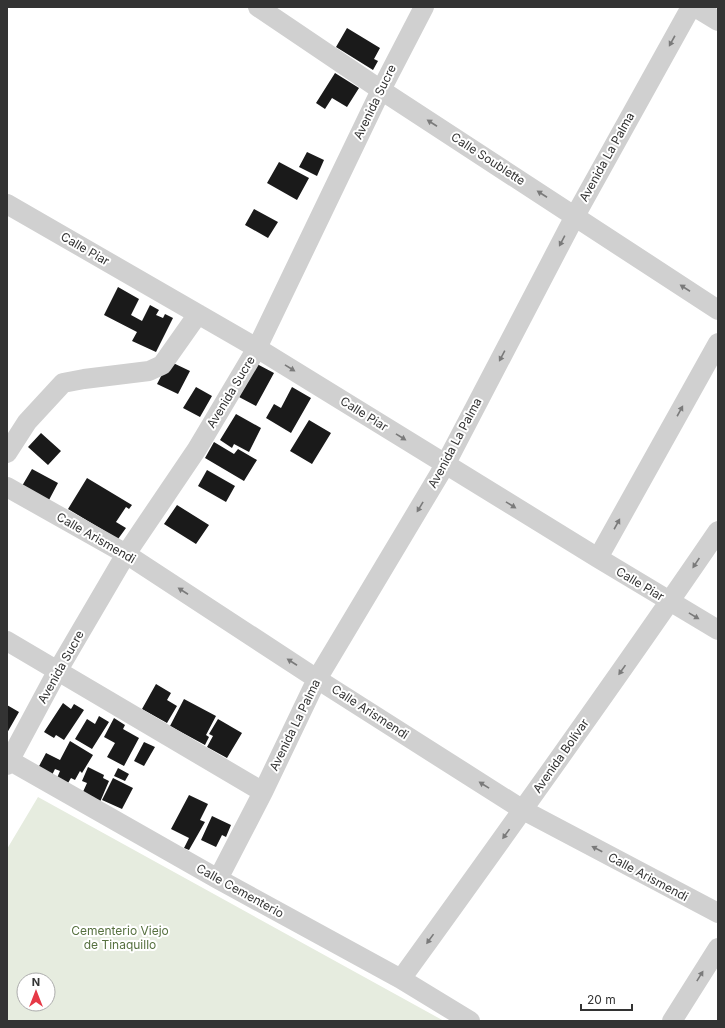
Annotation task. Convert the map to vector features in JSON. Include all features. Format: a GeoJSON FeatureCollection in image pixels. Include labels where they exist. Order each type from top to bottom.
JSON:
{"type":"FeatureCollection","features":[{"type":"Feature","properties":{"kind":"street","name":"Calle Soublette"},"geometry":{"type":"LineString","coordinates":[[258,7],[381,90],[718,310]]}},
{"type":"Feature","properties":{"kind":"street","name":"Avenida Sucre"},"geometry":{"type":"LineString","coordinates":[[8,762],[58,670],[126,554],[197,449],[257,348],[381,90],[424,7]]}},
{"type":"Feature","properties":{"kind":"street","name":"Avenida La Palma"},"geometry":{"type":"LineString","coordinates":[[218,879],[263,792],[317,679],[445,465],[575,216],[691,7]]}},
{"type":"Feature","properties":{"kind":"street"},"geometry":{"type":"LineString","coordinates":[[695,7],[718,21]]}},
{"type":"Feature","properties":{"kind":"street","name":"Calle Piar"},"geometry":{"type":"LineString","coordinates":[[7,204],[257,348],[445,465],[718,630]]}},
{"type":"Feature","properties":{"kind":"street"},"geometry":{"type":"LineString","coordinates":[[7,453],[27,422],[63,383],[84,379],[149,372],[162,365],[198,314]]}},
{"type":"Feature","properties":{"kind":"street"},"geometry":{"type":"LineString","coordinates":[[598,558],[718,343]]}},
{"type":"Feature","properties":{"kind":"street","name":"Calle Arismendi"},"geometry":{"type":"LineString","coordinates":[[7,488],[126,554],[317,679],[523,810],[718,914]]}},
{"type":"Feature","properties":{"kind":"street","name":"Avenida Bolívar"},"geometry":{"type":"LineString","coordinates":[[401,979],[523,810],[670,602],[718,531]]}},
{"type":"Feature","properties":{"kind":"street"},"geometry":{"type":"LineString","coordinates":[[7,641],[263,792]]}},
{"type":"Feature","properties":{"kind":"street","name":"Calle Cementerio"},"geometry":{"type":"LineString","coordinates":[[8,762],[401,979],[470,1021]]}},
{"type":"Feature","properties":{"kind":"street"},"geometry":{"type":"LineString","coordinates":[[672,1021],[718,948]]}},
{"type":"Feature","properties":{"kind":"green space","name":"Cementerio Viejo de Tinaquillo"},"geometry":{"type":"Polygon","coordinates":[[[38,797],[444,1021],[7,1021],[7,849],[38,797]]]}},
{"type":"Feature","properties":{"kind":"building"},"geometry":{"type":"Polygon","coordinates":[[[347,28],[380,48],[374,59],[378,61],[373,70],[336,47],[347,28]]]}},
{"type":"Feature","properties":{"kind":"building"},"geometry":{"type":"Polygon","coordinates":[[[335,73],[359,88],[347,107],[332,98],[325,109],[316,103],[335,73]]]}},
{"type":"Feature","properties":{"kind":"building"},"geometry":{"type":"Polygon","coordinates":[[[307,152],[324,160],[317,176],[299,167],[307,152]]]}},
{"type":"Feature","properties":{"kind":"building"},"geometry":{"type":"Polygon","coordinates":[[[279,162],[309,178],[297,200],[267,183],[279,162]]]}},
{"type":"Feature","properties":{"kind":"building"},"geometry":{"type":"Polygon","coordinates":[[[254,209],[278,222],[268,238],[245,225],[254,209]]]}},
{"type":"Feature","properties":{"kind":"building"},"geometry":{"type":"Polygon","coordinates":[[[118,287],[139,299],[131,315],[142,321],[150,305],[159,310],[156,315],[163,318],[165,314],[173,318],[156,352],[132,341],[137,332],[104,315],[118,287]]]}},
{"type":"Feature","properties":{"kind":"building"},"geometry":{"type":"Polygon","coordinates":[[[169,361],[190,371],[178,394],[157,384],[169,361]]]}},
{"type":"Feature","properties":{"kind":"building"},"geometry":{"type":"Polygon","coordinates":[[[257,364],[274,373],[256,406],[239,397],[257,364]]]}},
{"type":"Feature","properties":{"kind":"building"},"geometry":{"type":"Polygon","coordinates":[[[196,387],[212,396],[200,417],[183,408],[196,387]]]}},
{"type":"Feature","properties":{"kind":"building"},"geometry":{"type":"Polygon","coordinates":[[[292,387],[311,398],[291,433],[266,418],[274,404],[281,408],[292,387]]]}},
{"type":"Feature","properties":{"kind":"building"},"geometry":{"type":"Polygon","coordinates":[[[236,414],[261,428],[249,452],[234,444],[232,448],[220,440],[236,414]]]}},
{"type":"Feature","properties":{"kind":"building"},"geometry":{"type":"Polygon","coordinates":[[[309,420],[331,433],[312,464],[290,451],[309,420]]]}},
{"type":"Feature","properties":{"kind":"building"},"geometry":{"type":"Polygon","coordinates":[[[41,433],[61,451],[48,465],[28,447],[41,433]]]}},
{"type":"Feature","properties":{"kind":"building"},"geometry":{"type":"Polygon","coordinates":[[[214,442],[234,454],[238,449],[257,460],[244,481],[205,458],[214,442]]]}},
{"type":"Feature","properties":{"kind":"building"},"geometry":{"type":"Polygon","coordinates":[[[32,469],[58,483],[49,500],[22,486],[32,469]]]}},
{"type":"Feature","properties":{"kind":"building"},"geometry":{"type":"Polygon","coordinates":[[[207,470],[235,486],[226,502],[198,486],[207,470]]]}},
{"type":"Feature","properties":{"kind":"building"},"geometry":{"type":"Polygon","coordinates":[[[87,478],[132,505],[129,509],[126,507],[116,522],[126,528],[118,539],[68,509],[87,478]]]}},
{"type":"Feature","properties":{"kind":"building"},"geometry":{"type":"Polygon","coordinates":[[[177,505],[209,525],[196,544],[164,524],[177,505]]]}},
{"type":"Feature","properties":{"kind":"building"},"geometry":{"type":"Polygon","coordinates":[[[156,684],[171,693],[167,700],[177,706],[167,723],[142,709],[156,684]]]}},
{"type":"Feature","properties":{"kind":"building"},"geometry":{"type":"Polygon","coordinates":[[[184,699],[216,716],[206,735],[209,737],[205,745],[170,726],[184,699]]]}},
{"type":"Feature","properties":{"kind":"building"},"geometry":{"type":"Polygon","coordinates":[[[63,703],[71,709],[74,704],[84,710],[64,740],[56,735],[54,738],[44,732],[63,703]]]}},
{"type":"Feature","properties":{"kind":"building"},"geometry":{"type":"Polygon","coordinates":[[[7,705],[19,712],[7,733],[7,705]]]}},
{"type":"Feature","properties":{"kind":"building"},"geometry":{"type":"Polygon","coordinates":[[[99,716],[109,722],[92,749],[75,739],[87,719],[95,724],[99,716]]]}},
{"type":"Feature","properties":{"kind":"building"},"geometry":{"type":"Polygon","coordinates":[[[114,718],[125,725],[123,729],[139,738],[124,766],[107,757],[115,743],[104,737],[114,718]]]}},
{"type":"Feature","properties":{"kind":"building"},"geometry":{"type":"Polygon","coordinates":[[[218,719],[242,733],[227,758],[207,747],[213,736],[209,734],[218,719]]]}},
{"type":"Feature","properties":{"kind":"building"},"geometry":{"type":"Polygon","coordinates":[[[70,741],[93,755],[82,773],[80,771],[75,780],[71,778],[68,783],[57,778],[60,771],[55,769],[52,775],[38,768],[46,753],[60,760],[70,741]]]}},
{"type":"Feature","properties":{"kind":"building"},"geometry":{"type":"Polygon","coordinates":[[[144,742],[155,747],[144,766],[134,761],[144,742]]]}},
{"type":"Feature","properties":{"kind":"building"},"geometry":{"type":"Polygon","coordinates":[[[88,767],[104,775],[103,778],[109,781],[100,802],[82,794],[87,783],[82,781],[88,767]]]}},
{"type":"Feature","properties":{"kind":"building"},"geometry":{"type":"Polygon","coordinates":[[[118,768],[129,774],[125,781],[114,776],[118,768]]]}},
{"type":"Feature","properties":{"kind":"building"},"geometry":{"type":"Polygon","coordinates":[[[113,778],[133,788],[122,809],[102,800],[113,778]]]}},
{"type":"Feature","properties":{"kind":"building"},"geometry":{"type":"Polygon","coordinates":[[[189,795],[208,804],[200,820],[205,822],[189,850],[184,848],[189,838],[171,829],[189,795]]]}},
{"type":"Feature","properties":{"kind":"building"},"geometry":{"type":"Polygon","coordinates":[[[212,816],[231,825],[226,837],[222,835],[216,847],[201,840],[212,816]]]}}]}
